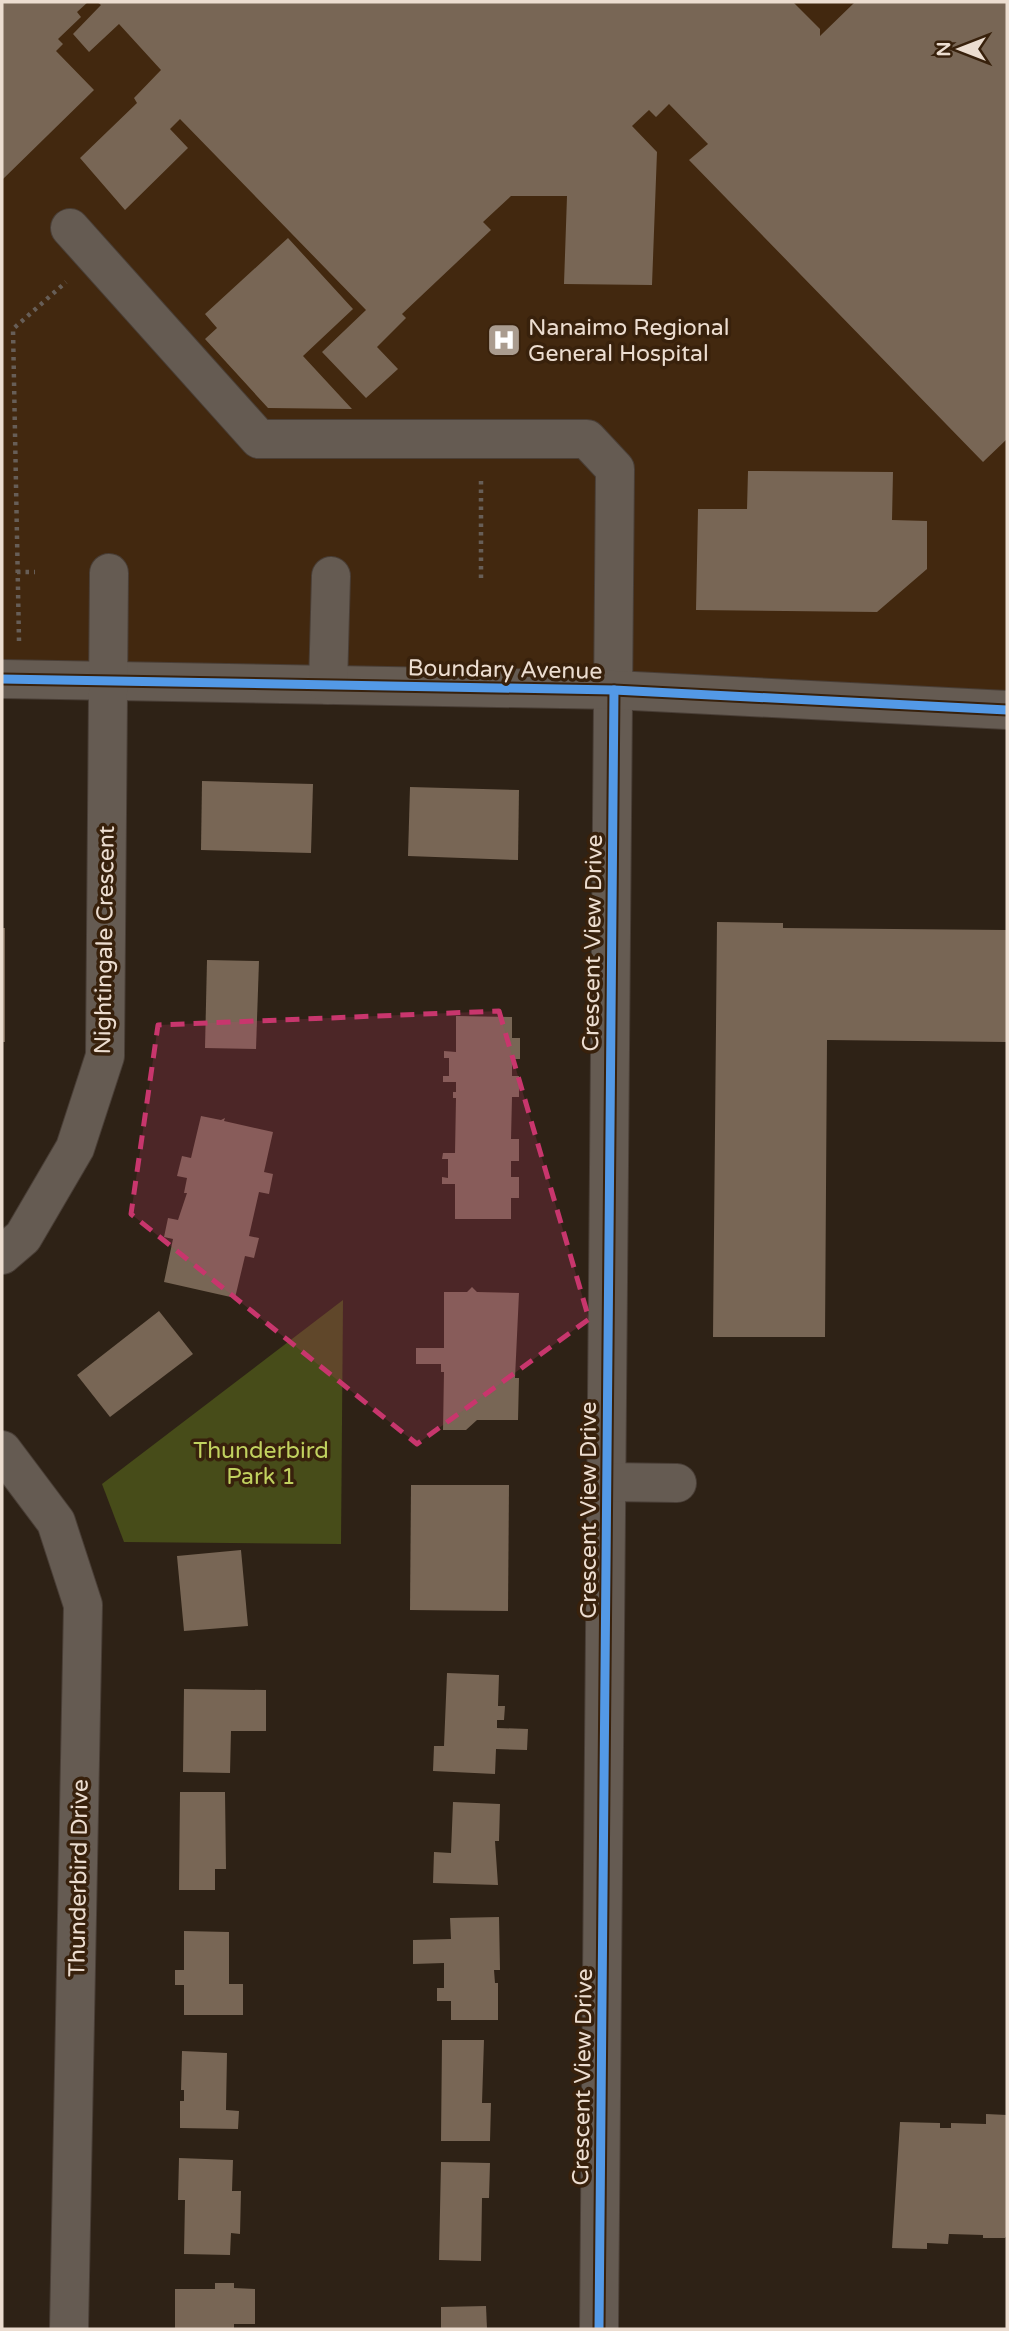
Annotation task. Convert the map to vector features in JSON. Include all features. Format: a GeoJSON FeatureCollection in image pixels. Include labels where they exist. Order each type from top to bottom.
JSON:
{"type":"FeatureCollection","features":[{"type":"Feature","properties":{"kind":"street","name":"Crescent View Drive"},"geometry":{"type":"LineString","coordinates":[[82,242],[259,439],[587,439],[615,469],[599,2329]]}},
{"type":"Feature","properties":{"kind":"street","name":"Nightingale Crescent"},"geometry":{"type":"LineString","coordinates":[[2,1255],[23,1237],[75,1148],[105,1056],[108,573]]}},
{"type":"Feature","properties":{"kind":"street"},"geometry":{"type":"LineString","coordinates":[[328,685],[331,576]]}},
{"type":"Feature","properties":{"kind":"street","name":"Boundary Avenue"},"geometry":{"type":"LineString","coordinates":[[2,679],[614,690],[1007,710]]}},
{"type":"Feature","properties":{"kind":"street","name":"Thunderbird Drive"},"geometry":{"type":"LineString","coordinates":[[2,1450],[56,1522],[83,1605],[69,2329]]}},
{"type":"Feature","properties":{"kind":"street"},"geometry":{"type":"LineString","coordinates":[[607,1482],[677,1483]]}},
{"type":"Feature","properties":{"kind":"path"},"geometry":{"type":"LineString","coordinates":[[27,641],[18,641],[13,329],[82,242]]}},
{"type":"Feature","properties":{"kind":"path"},"geometry":{"type":"LineString","coordinates":[[481,464],[481,578]]}},
{"type":"Feature","properties":{"kind":"path"},"geometry":{"type":"LineString","coordinates":[[17,572],[35,572]]}},
{"type":"Feature","properties":{"kind":"highlighted area"},"geometry":{"type":"Polygon","coordinates":[[[499,1011],[589,1319],[417,1444],[131,1214],[158,1025],[499,1011]]]}},
{"type":"Feature","properties":{"kind":"shaded area","name":"Nanaimo Regional General Hospital"},"geometry":{"type":"Polygon","coordinates":[[[2,2],[1007,2],[1007,710],[2,679],[2,2]]]}},
{"type":"Feature","properties":{"kind":"green space","name":"Thunderbird Park 1"},"geometry":{"type":"Polygon","coordinates":[[[343,1300],[341,1544],[124,1542],[102,1484],[343,1300]]]}},
{"type":"Feature","properties":{"kind":"building"},"geometry":{"type":"Polygon","coordinates":[[[2,2],[88,2],[77,12],[81,17],[58,39],[63,44],[56,51],[94,90],[2,180],[2,2]]]}},
{"type":"Feature","properties":{"kind":"building"},"geometry":{"type":"Polygon","coordinates":[[[97,2],[793,2],[820,29],[820,36],[855,2],[1007,2],[1007,439],[983,462],[689,160],[708,144],[669,104],[656,117],[649,110],[632,126],[657,152],[652,285],[564,284],[567,196],[511,196],[483,222],[491,230],[402,314],[406,318],[377,347],[398,369],[366,398],[322,352],[366,310],[180,119],[170,129],[188,148],[125,210],[80,158],[137,103],[134,98],[161,70],[119,24],[89,52],[73,34],[101,5],[97,2]]]}},
{"type":"Feature","properties":{"kind":"building"},"geometry":{"type":"Polygon","coordinates":[[[288,238],[353,309],[303,356],[352,409],[268,408],[205,339],[217,328],[205,314],[288,238]]]}},
{"type":"Feature","properties":{"kind":"building"},"geometry":{"type":"Polygon","coordinates":[[[748,471],[893,472],[892,520],[927,521],[927,569],[877,612],[696,610],[698,509],[747,509],[748,471]]]}},
{"type":"Feature","properties":{"kind":"building"},"geometry":{"type":"Polygon","coordinates":[[[202,781],[313,784],[311,853],[201,850],[202,781]]]}},
{"type":"Feature","properties":{"kind":"building"},"geometry":{"type":"Polygon","coordinates":[[[410,787],[519,790],[518,860],[408,856],[410,787]]]}},
{"type":"Feature","properties":{"kind":"building"},"geometry":{"type":"Polygon","coordinates":[[[717,922],[783,923],[783,928],[1007,930],[1007,1042],[827,1040],[825,1337],[713,1337],[717,922]]]}},
{"type":"Feature","properties":{"kind":"building"},"geometry":{"type":"Polygon","coordinates":[[[2,928],[5,928],[5,1042],[2,1042],[2,928]]]}},
{"type":"Feature","properties":{"kind":"building"},"geometry":{"type":"Polygon","coordinates":[[[207,960],[259,961],[256,1049],[205,1048],[207,960]]]}},
{"type":"Feature","properties":{"kind":"building"},"geometry":{"type":"Polygon","coordinates":[[[456,1016],[512,1017],[512,1038],[520,1038],[520,1059],[512,1059],[512,1076],[519,1076],[519,1097],[512,1097],[511,1139],[519,1139],[519,1161],[511,1161],[511,1177],[519,1177],[519,1198],[511,1198],[511,1219],[455,1219],[455,1184],[442,1184],[442,1177],[448,1178],[448,1159],[442,1159],[443,1153],[455,1153],[456,1098],[453,1098],[453,1092],[456,1092],[456,1082],[443,1082],[443,1076],[449,1076],[449,1058],[444,1058],[444,1051],[456,1052],[456,1016]]]}},
{"type":"Feature","properties":{"kind":"building"},"geometry":{"type":"Polygon","coordinates":[[[201,1116],[221,1120],[225,1118],[224,1121],[273,1132],[264,1172],[273,1174],[269,1194],[259,1192],[249,1236],[259,1238],[254,1258],[245,1256],[235,1298],[164,1282],[173,1239],[164,1237],[168,1218],[178,1220],[187,1193],[184,1193],[187,1178],[177,1176],[182,1156],[191,1158],[201,1116]]]}},
{"type":"Feature","properties":{"kind":"building"},"geometry":{"type":"Polygon","coordinates":[[[472,1287],[477,1292],[519,1293],[515,1378],[519,1378],[518,1420],[477,1420],[466,1430],[443,1430],[444,1372],[441,1372],[441,1364],[416,1364],[416,1348],[444,1348],[444,1292],[467,1292],[472,1287]]]}},
{"type":"Feature","properties":{"kind":"building"},"geometry":{"type":"Polygon","coordinates":[[[159,1311],[193,1354],[110,1417],[77,1375],[159,1311]]]}},
{"type":"Feature","properties":{"kind":"building"},"geometry":{"type":"Polygon","coordinates":[[[411,1485],[509,1485],[508,1611],[410,1610],[411,1485]]]}},
{"type":"Feature","properties":{"kind":"building"},"geometry":{"type":"Polygon","coordinates":[[[241,1550],[248,1626],[184,1631],[177,1556],[241,1550]]]}},
{"type":"Feature","properties":{"kind":"building"},"geometry":{"type":"Polygon","coordinates":[[[447,1673],[499,1675],[498,1706],[505,1706],[504,1720],[497,1720],[497,1728],[528,1729],[527,1750],[496,1749],[495,1774],[433,1771],[434,1746],[444,1746],[447,1673]]]}},
{"type":"Feature","properties":{"kind":"building"},"geometry":{"type":"Polygon","coordinates":[[[184,1689],[266,1690],[266,1731],[231,1731],[230,1773],[183,1772],[184,1689]]]}},
{"type":"Feature","properties":{"kind":"building"},"geometry":{"type":"Polygon","coordinates":[[[180,1792],[225,1792],[226,1869],[215,1869],[215,1890],[179,1890],[180,1792]]]}},
{"type":"Feature","properties":{"kind":"building"},"geometry":{"type":"Polygon","coordinates":[[[453,1802],[500,1804],[499,1841],[495,1841],[498,1885],[433,1883],[434,1852],[451,1853],[453,1802]]]}},
{"type":"Feature","properties":{"kind":"building"},"geometry":{"type":"Polygon","coordinates":[[[499,1917],[500,1970],[494,1970],[495,1983],[498,1983],[498,2020],[451,2020],[451,2001],[437,2001],[437,1988],[444,1988],[444,1963],[413,1964],[413,1940],[451,1939],[450,1918],[499,1917]]]}},
{"type":"Feature","properties":{"kind":"building"},"geometry":{"type":"Polygon","coordinates":[[[184,1931],[229,1932],[229,1984],[243,1984],[243,2015],[184,2015],[184,1985],[175,1985],[175,1970],[184,1970],[184,1931]]]}},
{"type":"Feature","properties":{"kind":"building"},"geometry":{"type":"Polygon","coordinates":[[[442,2040],[484,2040],[482,2103],[491,2103],[490,2141],[441,2141],[442,2040]]]}},
{"type":"Feature","properties":{"kind":"building"},"geometry":{"type":"Polygon","coordinates":[[[182,2051],[227,2053],[226,2110],[239,2111],[238,2129],[180,2128],[180,2101],[184,2101],[184,2090],[181,2090],[182,2051]]]}},
{"type":"Feature","properties":{"kind":"building"},"geometry":{"type":"Polygon","coordinates":[[[986,2114],[1007,2115],[1005,2238],[949,2234],[948,2244],[927,2243],[927,2249],[892,2248],[900,2122],[940,2123],[940,2128],[951,2128],[951,2123],[986,2124],[986,2114]]]}},
{"type":"Feature","properties":{"kind":"building"},"geometry":{"type":"Polygon","coordinates":[[[179,2158],[233,2160],[232,2191],[241,2191],[240,2234],[231,2233],[230,2255],[184,2254],[185,2200],[178,2200],[179,2158]]]}},
{"type":"Feature","properties":{"kind":"building"},"geometry":{"type":"Polygon","coordinates":[[[441,2162],[490,2163],[489,2198],[482,2198],[481,2261],[439,2260],[441,2162]]]}},
{"type":"Feature","properties":{"kind":"building"},"geometry":{"type":"Polygon","coordinates":[[[215,2283],[234,2283],[234,2288],[255,2289],[255,2324],[234,2324],[234,2329],[175,2329],[175,2289],[215,2289],[215,2283]]]}},
{"type":"Feature","properties":{"kind":"building"},"geometry":{"type":"Polygon","coordinates":[[[486,2306],[487,2329],[441,2329],[441,2307],[486,2306]]]}},
{"type":"Feature","properties":{"kind":"cycle path"},"geometry":{"type":"LineString","coordinates":[[2,679],[614,690],[1007,710]]}},
{"type":"Feature","properties":{"kind":"cycle path"},"geometry":{"type":"LineString","coordinates":[[599,2329],[614,690]]}},
{"type":"Feature","properties":{"kind":"place","name":"Nanaimo Regional General Hospital"},"geometry":{"type":"Point","coordinates":[504,340]}}]}
